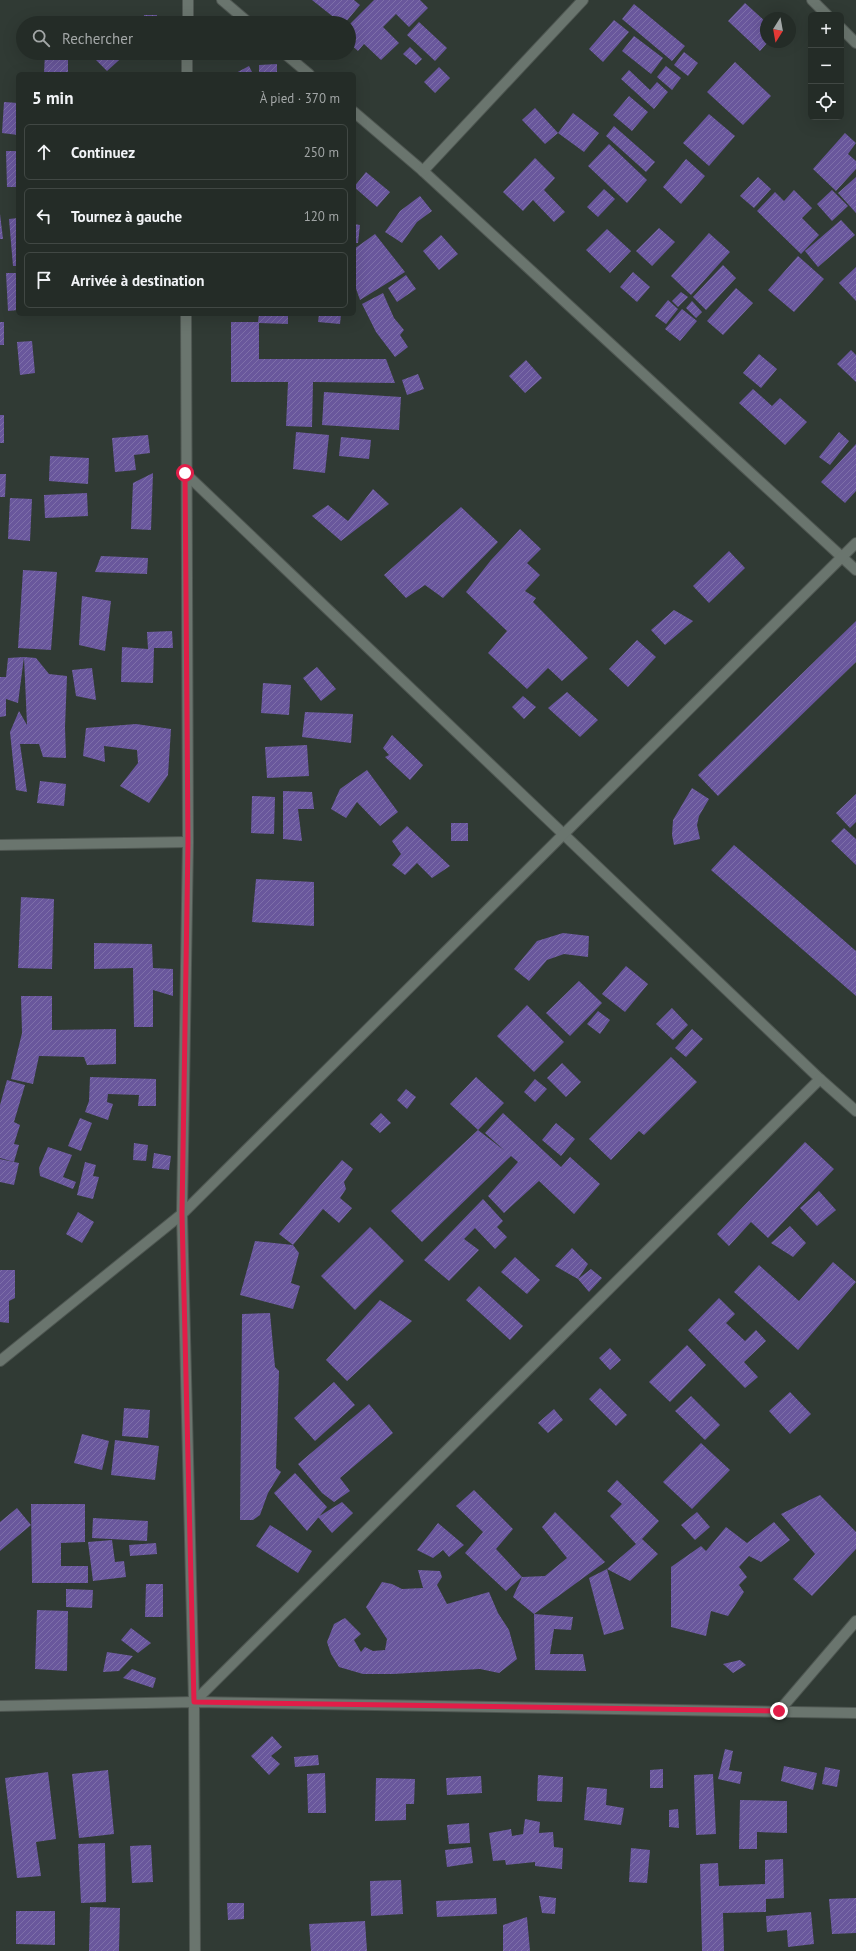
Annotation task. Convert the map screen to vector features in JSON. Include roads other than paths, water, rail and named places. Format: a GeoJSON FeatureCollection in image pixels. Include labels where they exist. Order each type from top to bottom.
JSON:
{"type":"FeatureCollection","features":[{"type":"Feature","properties":{"kind":"street"},"geometry":{"type":"LineString","coordinates":[[188,0],[188,16]]}},
{"type":"Feature","properties":{"kind":"street"},"geometry":{"type":"LineString","coordinates":[[222,0],[241,16]]}},
{"type":"Feature","properties":{"kind":"street"},"geometry":{"type":"LineString","coordinates":[[423,171],[583,0]]}},
{"type":"Feature","properties":{"kind":"street"},"geometry":{"type":"LineString","coordinates":[[812,0],[824,12]]}},
{"type":"Feature","properties":{"kind":"street"},"geometry":{"type":"LineString","coordinates":[[844,31],[856,43]]}},
{"type":"Feature","properties":{"kind":"street"},"geometry":{"type":"LineString","coordinates":[[187,60],[187,72]]}},
{"type":"Feature","properties":{"kind":"street"},"geometry":{"type":"LineString","coordinates":[[292,60],[307,72]]}},
{"type":"Feature","properties":{"kind":"street"},"geometry":{"type":"LineString","coordinates":[[356,114],[423,171],[856,570]]}},
{"type":"Feature","properties":{"kind":"street"},"geometry":{"type":"LineString","coordinates":[[186,316],[185,473],[188,842],[182,1214],[194,1702],[195,1951]]}},
{"type":"Feature","properties":{"kind":"street"},"geometry":{"type":"LineString","coordinates":[[185,473],[820,1079],[856,1111]]}},
{"type":"Feature","properties":{"kind":"street"},"geometry":{"type":"LineString","coordinates":[[0,1361],[182,1214],[565,835],[856,543]]}},
{"type":"Feature","properties":{"kind":"street"},"geometry":{"type":"LineString","coordinates":[[0,845],[188,842]]}},
{"type":"Feature","properties":{"kind":"street"},"geometry":{"type":"LineString","coordinates":[[194,1702],[820,1079]]}},
{"type":"Feature","properties":{"kind":"street"},"geometry":{"type":"LineString","coordinates":[[779,1711],[856,1621]]}},
{"type":"Feature","properties":{"kind":"street"},"geometry":{"type":"LineString","coordinates":[[0,1706],[194,1702],[856,1713]]}}]}
